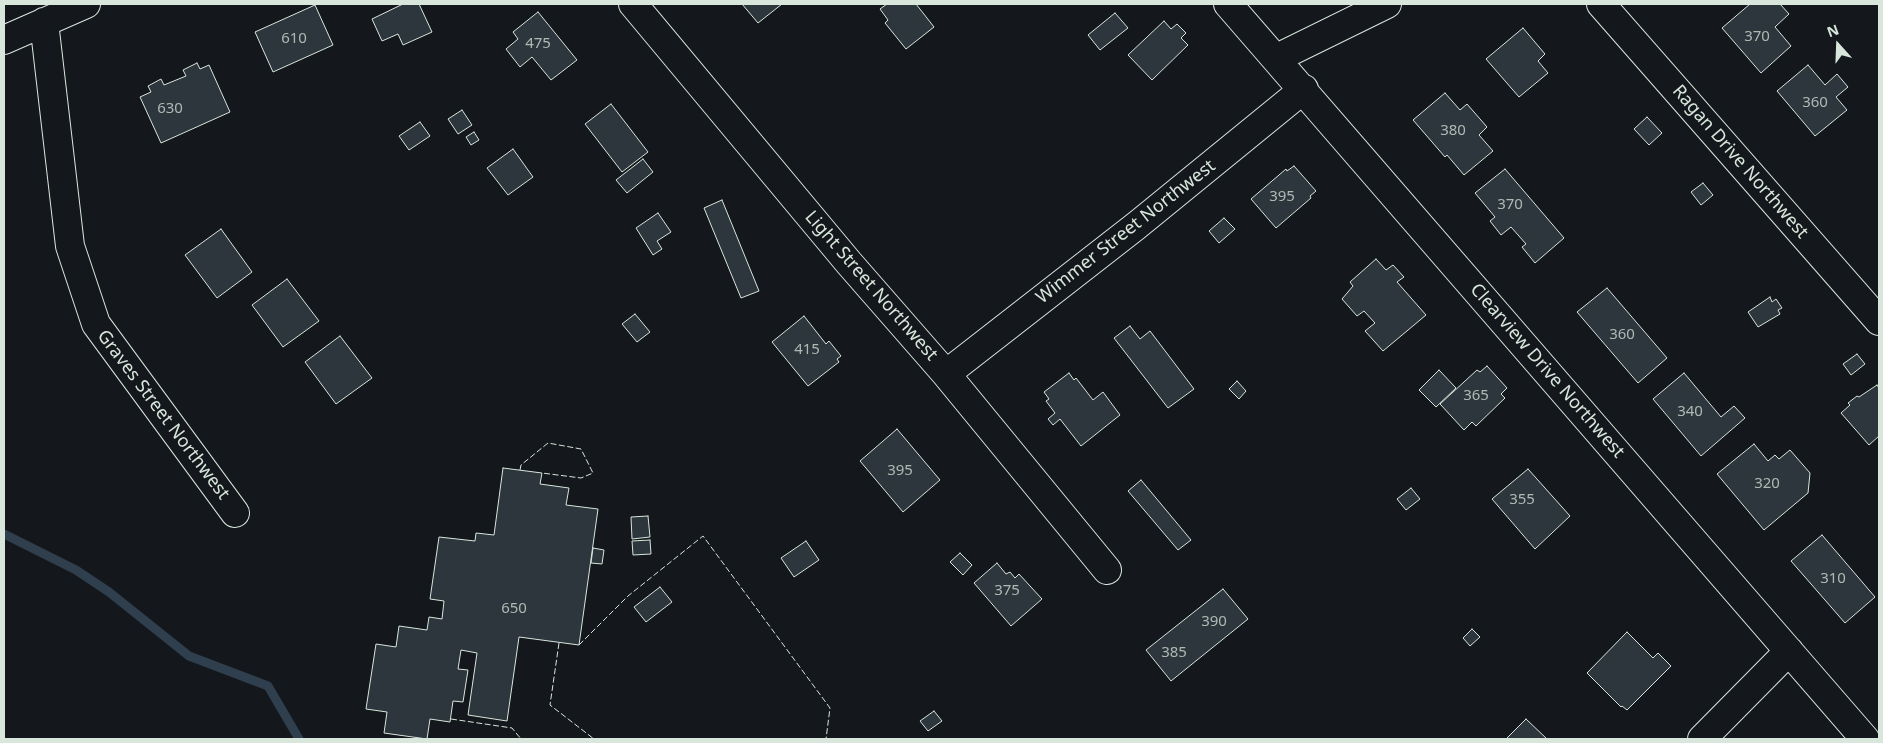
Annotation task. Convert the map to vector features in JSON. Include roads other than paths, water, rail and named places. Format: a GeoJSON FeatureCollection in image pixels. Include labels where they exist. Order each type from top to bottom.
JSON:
{"type":"FeatureCollection","features":[{"type":"Feature","properties":{"kind":"street"},"geometry":{"type":"LineString","coordinates":[[4,40],[86,4]]}},
{"type":"Feature","properties":{"kind":"street","name":"Light Street Northwest"},"geometry":{"type":"LineString","coordinates":[[633,4],[849,263],[946,374],[1107,570]]}},
{"type":"Feature","properties":{"kind":"street","name":"Clearview Drive Northwest"},"geometry":{"type":"LineString","coordinates":[[1228,4],[1304,89],[1865,739]]}},
{"type":"Feature","properties":{"kind":"street"},"geometry":{"type":"LineString","coordinates":[[1276,58],[1386,4]]}},
{"type":"Feature","properties":{"kind":"street","name":"Ragan Drive Northwest"},"geometry":{"type":"LineString","coordinates":[[1601,4],[1879,321]]}},
{"type":"Feature","properties":{"kind":"street","name":"Graves Street Northwest"},"geometry":{"type":"LineString","coordinates":[[44,22],[70,246],[96,324],[235,513]]}},
{"type":"Feature","properties":{"kind":"street","name":"Wimmer Street Northwest"},"geometry":{"type":"LineString","coordinates":[[946,374],[1136,226],[1304,89]]}},
{"type":"Feature","properties":{"kind":"street"},"geometry":{"type":"LineString","coordinates":[[1702,739],[1790,651]]}},
{"type":"Feature","properties":{"kind":"waterway"},"geometry":{"type":"LineString","coordinates":[[4,534],[76,570],[109,592],[189,656],[268,686],[299,739]]}}]}
